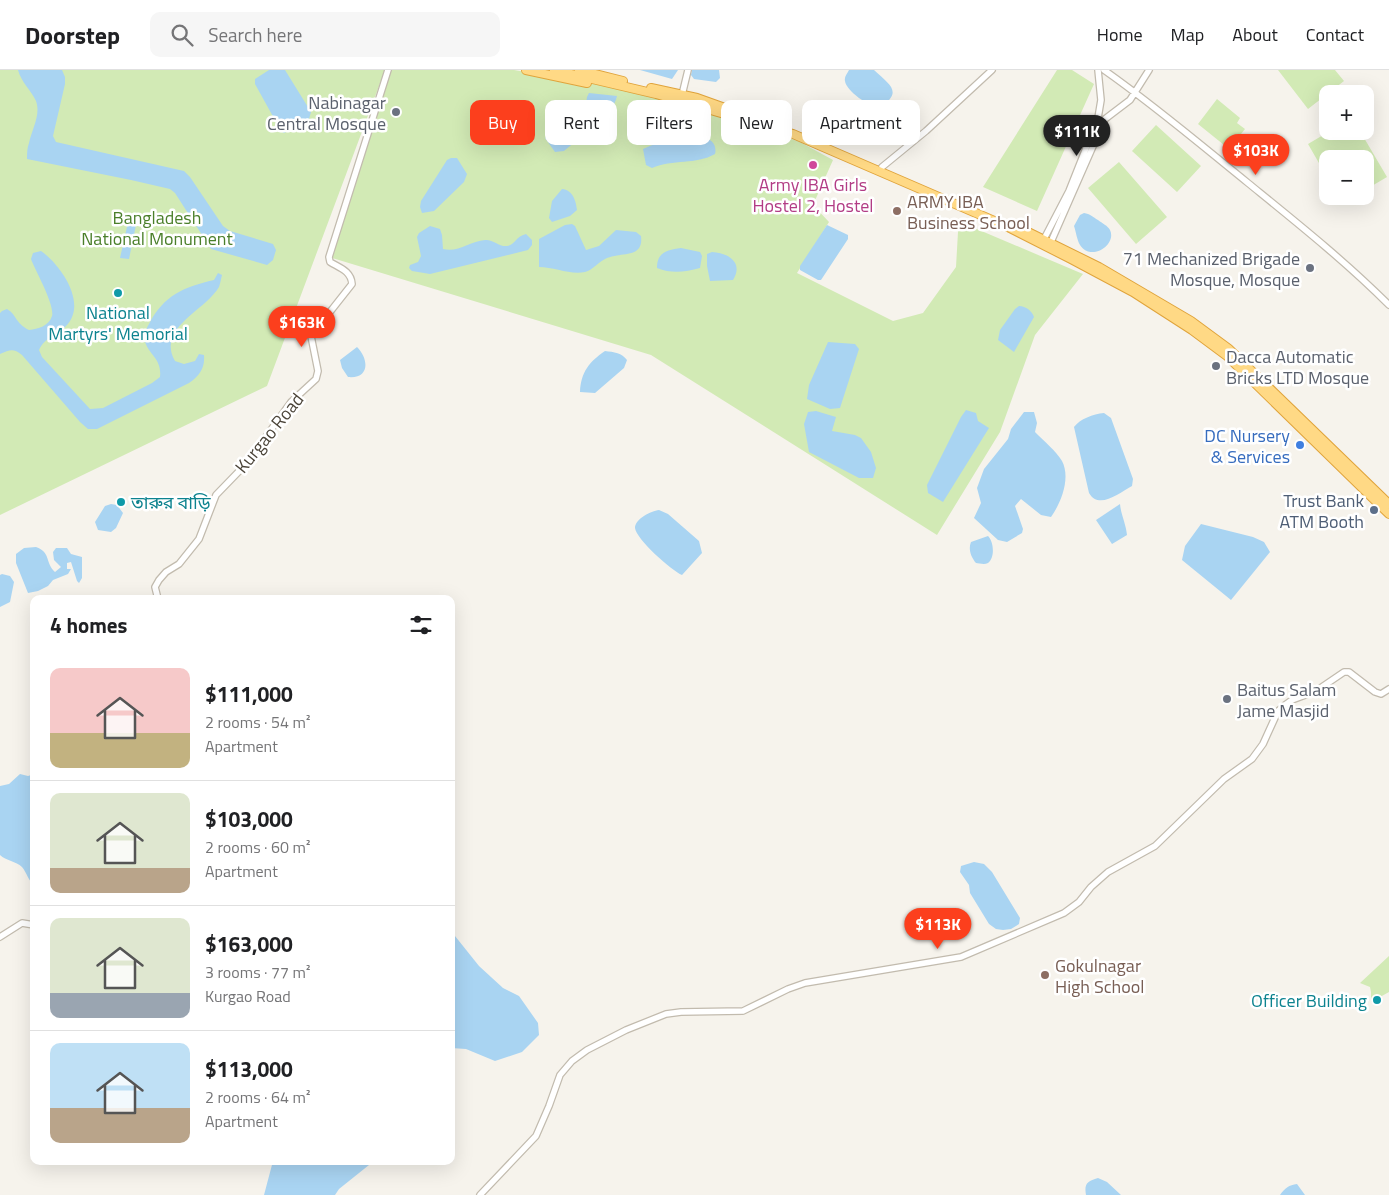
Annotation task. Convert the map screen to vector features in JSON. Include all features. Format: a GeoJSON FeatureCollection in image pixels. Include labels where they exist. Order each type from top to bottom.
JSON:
{"type":"FeatureCollection","features":[{"type":"Feature","properties":{"kind":"highway"},"geometry":{"type":"LineString","coordinates":[[526,70],[590,83],[606,82]]}},
{"type":"Feature","properties":{"kind":"highway"},"geometry":{"type":"LineString","coordinates":[[554,70],[681,98],[697,98],[825,142],[1048,240],[1099,267],[1191,321],[1229,349],[1389,504]]}},
{"type":"Feature","properties":{"kind":"highway"},"geometry":{"type":"LineString","coordinates":[[579,70],[681,98],[793,134],[1006,226],[1133,292],[1192,330],[1227,356],[1389,514]]}},
{"type":"Feature","properties":{"kind":"street","name":"Kurgao Road"},"geometry":{"type":"LineString","coordinates":[[157,595],[155,587],[159,580],[166,572],[179,564],[199,539],[216,495],[247,463],[291,402],[316,379],[318,371],[310,336],[352,284],[350,276],[330,262],[329,257],[388,70]]}},
{"type":"Feature","properties":{"kind":"street"},"geometry":{"type":"LineString","coordinates":[[681,98],[688,70]]}},
{"type":"Feature","properties":{"kind":"street"},"geometry":{"type":"LineString","coordinates":[[882,167],[926,131],[992,70]]}},
{"type":"Feature","properties":{"kind":"street"},"geometry":{"type":"LineString","coordinates":[[1048,240],[1098,118],[1101,100],[1098,70]]}},
{"type":"Feature","properties":{"kind":"street"},"geometry":{"type":"LineString","coordinates":[[1104,70],[1185,131],[1293,220],[1389,305]]}},
{"type":"Feature","properties":{"kind":"street"},"geometry":{"type":"LineString","coordinates":[[1048,240],[1104,119],[1130,100],[1149,70]]}},
{"type":"Feature","properties":{"kind":"street"},"geometry":{"type":"LineString","coordinates":[[480,1195],[536,1136],[560,1075],[572,1061],[587,1050],[626,1030],[666,1014],[743,1011],[788,989],[805,983],[961,958],[1064,913],[1079,902],[1091,887],[1108,872],[1154,846],[1224,779],[1252,759],[1263,744],[1278,711],[1292,700],[1316,691],[1344,672],[1349,672],[1375,692],[1381,694],[1389,688]]}},
{"type":"Feature","properties":{"kind":"street"},"geometry":{"type":"LineString","coordinates":[[0,937],[22,923],[30,924]]}},
{"type":"Feature","properties":{"kind":"green space","name":"Bangladesh National Monument"},"geometry":{"type":"Polygon","coordinates":[[[0,70],[385,70],[267,386],[0,515],[0,70]]]}},
{"type":"Feature","properties":{"kind":"green space"},"geometry":{"type":"Polygon","coordinates":[[[388,70],[514,70],[591,83],[667,100],[627,100],[627,145],[711,145],[711,110],[721,114],[721,145],[792,145],[792,139],[833,160],[813,205],[829,222],[797,273],[893,321],[923,313],[956,267],[958,232],[965,224],[1083,274],[1035,335],[1000,432],[937,535],[651,355],[329,257],[388,70]]]}},
{"type":"Feature","properties":{"kind":"green space"},"geometry":{"type":"Polygon","coordinates":[[[1057,70],[1072,70],[1094,84],[1037,211],[983,187],[1057,70]]]}},
{"type":"Feature","properties":{"kind":"green space"},"geometry":{"type":"Polygon","coordinates":[[[1278,70],[1335,70],[1344,81],[1339,85],[1319,85],[1319,100],[1308,109],[1278,70]]]}},
{"type":"Feature","properties":{"kind":"green space"},"geometry":{"type":"Polygon","coordinates":[[[1217,99],[1240,118],[1237,123],[1245,129],[1229,149],[1198,124],[1217,99]]]}},
{"type":"Feature","properties":{"kind":"green space"},"geometry":{"type":"Polygon","coordinates":[[[1156,125],[1201,166],[1177,192],[1132,151],[1156,125]]]}},
{"type":"Feature","properties":{"kind":"green space"},"geometry":{"type":"Polygon","coordinates":[[[1319,138],[1319,140],[1365,140],[1371,150],[1319,150],[1319,163],[1308,144],[1319,138]]]}},
{"type":"Feature","properties":{"kind":"green space"},"geometry":{"type":"Polygon","coordinates":[[[1374,155],[1387,177],[1374,185],[1374,155]]]}},
{"type":"Feature","properties":{"kind":"green space"},"geometry":{"type":"Polygon","coordinates":[[[1119,162],[1167,217],[1136,244],[1088,188],[1119,162]]]}},
{"type":"Feature","properties":{"kind":"green space"},"geometry":{"type":"Polygon","coordinates":[[[1389,956],[1389,992],[1371,1002],[1370,987],[1360,983],[1389,956]]]}},
{"type":"Feature","properties":{"kind":"water"},"geometry":{"type":"Polygon","coordinates":[[[18,70],[62,70],[65,84],[53,136],[56,142],[184,171],[223,226],[230,231],[273,244],[276,250],[273,260],[267,265],[211,249],[175,193],[170,189],[27,159],[28,147],[37,117],[37,106],[34,97],[18,70]]]}},
{"type":"Feature","properties":{"kind":"water"},"geometry":{"type":"Polygon","coordinates":[[[269,70],[285,70],[311,112],[309,119],[284,133],[281,131],[255,84],[255,79],[269,70]]]}},
{"type":"Feature","properties":{"kind":"water"},"geometry":{"type":"Polygon","coordinates":[[[640,70],[678,70],[672,79],[640,70]]]}},
{"type":"Feature","properties":{"kind":"water"},"geometry":{"type":"Polygon","coordinates":[[[692,70],[719,70],[720,78],[716,82],[694,79],[691,75],[692,70]]]}},
{"type":"Feature","properties":{"kind":"water"},"geometry":{"type":"Polygon","coordinates":[[[849,70],[874,70],[889,84],[893,93],[889,100],[862,100],[849,89],[845,78],[849,70]]]}},
{"type":"Feature","properties":{"kind":"water"},"geometry":{"type":"Polygon","coordinates":[[[589,93],[617,96],[615,100],[587,100],[589,93]]]}},
{"type":"Feature","properties":{"kind":"water"},"geometry":{"type":"Polygon","coordinates":[[[711,141],[714,144],[715,154],[700,160],[660,165],[652,168],[646,165],[643,149],[650,146],[711,145],[711,141]]]}},
{"type":"Feature","properties":{"kind":"water"},"geometry":{"type":"Polygon","coordinates":[[[550,145],[571,145],[564,151],[555,152],[550,145]]]}},
{"type":"Feature","properties":{"kind":"water"},"geometry":{"type":"Polygon","coordinates":[[[457,158],[467,174],[464,182],[434,211],[422,213],[421,201],[447,160],[457,158]]]}},
{"type":"Feature","properties":{"kind":"water"},"geometry":{"type":"Polygon","coordinates":[[[562,189],[569,191],[575,200],[577,210],[570,216],[552,222],[549,218],[552,201],[562,189]]]}},
{"type":"Feature","properties":{"kind":"water"},"geometry":{"type":"Polygon","coordinates":[[[1084,213],[1098,220],[1110,230],[1110,241],[1102,250],[1090,252],[1085,250],[1079,243],[1074,226],[1080,215],[1084,213]]]}},
{"type":"Feature","properties":{"kind":"water"},"geometry":{"type":"Polygon","coordinates":[[[129,218],[137,220],[129,259],[120,258],[129,218]]]}},
{"type":"Feature","properties":{"kind":"water"},"geometry":{"type":"Polygon","coordinates":[[[572,224],[575,226],[586,250],[599,246],[616,230],[636,232],[641,236],[641,243],[635,251],[607,258],[585,272],[579,273],[539,267],[539,239],[565,225],[572,224]]]}},
{"type":"Feature","properties":{"kind":"water"},"geometry":{"type":"Polygon","coordinates":[[[827,225],[848,235],[848,239],[821,280],[818,280],[800,270],[800,266],[827,225]]]}},
{"type":"Feature","properties":{"kind":"water"},"geometry":{"type":"Polygon","coordinates":[[[430,226],[440,229],[443,249],[448,250],[485,240],[507,246],[526,234],[532,240],[532,245],[528,250],[430,274],[412,271],[409,268],[410,265],[418,262],[421,256],[417,237],[419,233],[430,226]]]}},
{"type":"Feature","properties":{"kind":"water"},"geometry":{"type":"Polygon","coordinates":[[[681,248],[700,252],[702,256],[700,268],[679,272],[657,268],[661,255],[681,248]]]}},
{"type":"Feature","properties":{"kind":"water"},"geometry":{"type":"Polygon","coordinates":[[[41,251],[49,257],[64,275],[70,286],[74,308],[72,318],[65,327],[47,339],[39,350],[42,357],[90,409],[103,408],[160,377],[159,366],[144,340],[148,326],[155,314],[168,299],[184,289],[214,280],[218,273],[222,275],[219,287],[177,329],[172,339],[171,349],[175,361],[184,364],[195,361],[199,354],[204,355],[204,364],[199,374],[189,383],[97,429],[88,429],[22,355],[11,350],[0,354],[0,313],[2,311],[7,309],[21,325],[29,330],[46,325],[51,319],[51,304],[31,259],[33,253],[41,251]]]}},
{"type":"Feature","properties":{"kind":"water"},"geometry":{"type":"Polygon","coordinates":[[[712,252],[724,254],[733,260],[737,268],[733,280],[710,281],[707,254],[712,252]]]}},
{"type":"Feature","properties":{"kind":"water"},"geometry":{"type":"Polygon","coordinates":[[[1019,306],[1028,309],[1034,317],[1014,352],[998,340],[1000,330],[1019,306]]]}},
{"type":"Feature","properties":{"kind":"water"},"geometry":{"type":"Polygon","coordinates":[[[828,342],[855,344],[859,349],[840,408],[830,409],[807,399],[809,385],[828,342]]]}},
{"type":"Feature","properties":{"kind":"water"},"geometry":{"type":"Polygon","coordinates":[[[357,347],[364,357],[364,372],[355,377],[348,377],[342,368],[340,360],[357,347]]]}},
{"type":"Feature","properties":{"kind":"water"},"geometry":{"type":"Polygon","coordinates":[[[605,351],[618,353],[623,356],[627,360],[624,368],[595,393],[580,392],[582,379],[587,368],[594,359],[605,351]]]}},
{"type":"Feature","properties":{"kind":"water"},"geometry":{"type":"Polygon","coordinates":[[[966,410],[976,413],[978,421],[989,428],[943,502],[928,493],[927,485],[966,410]]]}},
{"type":"Feature","properties":{"kind":"water"},"geometry":{"type":"Polygon","coordinates":[[[816,411],[836,417],[832,431],[855,435],[861,438],[871,452],[876,468],[873,478],[859,478],[809,452],[804,424],[808,412],[816,411]]]}},
{"type":"Feature","properties":{"kind":"water"},"geometry":{"type":"Polygon","coordinates":[[[1024,412],[1034,412],[1037,423],[1035,432],[1062,461],[1065,468],[1064,490],[1051,517],[1041,515],[1021,499],[1015,506],[1023,529],[1022,533],[1007,542],[998,540],[974,518],[981,503],[977,488],[984,469],[1008,439],[1011,429],[1024,412]]]}},
{"type":"Feature","properties":{"kind":"water"},"geometry":{"type":"Polygon","coordinates":[[[1104,413],[1111,418],[1133,479],[1132,486],[1115,496],[1098,500],[1089,493],[1074,427],[1087,417],[1104,413]]]}},
{"type":"Feature","properties":{"kind":"water"},"geometry":{"type":"Polygon","coordinates":[[[1120,504],[1127,535],[1112,544],[1096,520],[1120,504]]]}},
{"type":"Feature","properties":{"kind":"water"},"geometry":{"type":"Polygon","coordinates":[[[117,505],[123,513],[116,528],[111,532],[98,530],[95,522],[105,506],[117,505]]]}},
{"type":"Feature","properties":{"kind":"water"},"geometry":{"type":"Polygon","coordinates":[[[659,510],[668,514],[699,541],[702,553],[682,575],[655,554],[641,539],[635,528],[640,519],[659,510]]]}},
{"type":"Feature","properties":{"kind":"water"},"geometry":{"type":"Polygon","coordinates":[[[1201,524],[1253,537],[1264,542],[1270,552],[1231,600],[1182,560],[1185,546],[1201,524]]]}},
{"type":"Feature","properties":{"kind":"water"},"geometry":{"type":"Polygon","coordinates":[[[988,536],[992,546],[992,558],[986,564],[976,563],[970,553],[971,542],[988,536]]]}},
{"type":"Feature","properties":{"kind":"water"},"geometry":{"type":"Polygon","coordinates":[[[36,547],[44,552],[55,572],[61,567],[54,560],[53,552],[56,548],[67,548],[71,554],[82,557],[82,578],[79,583],[71,562],[67,563],[67,569],[71,569],[68,574],[53,580],[48,586],[38,591],[28,593],[16,563],[16,554],[24,548],[36,547]]]}},
{"type":"Feature","properties":{"kind":"water"},"geometry":{"type":"Polygon","coordinates":[[[0,575],[10,576],[14,582],[10,602],[0,607],[0,575]]]}},
{"type":"Feature","properties":{"kind":"water"},"geometry":{"type":"Polygon","coordinates":[[[20,774],[30,775],[30,881],[22,867],[0,855],[0,786],[9,784],[20,774]]]}},
{"type":"Feature","properties":{"kind":"water"},"geometry":{"type":"Polygon","coordinates":[[[974,862],[984,864],[992,872],[1020,918],[1019,924],[1011,929],[1003,930],[996,929],[989,924],[970,893],[969,885],[960,872],[961,866],[974,862]]]}},
{"type":"Feature","properties":{"kind":"water"},"geometry":{"type":"Polygon","coordinates":[[[455,936],[479,966],[503,988],[519,996],[538,1023],[539,1035],[522,1052],[495,1061],[466,1049],[455,1048],[455,936]]]}},
{"type":"Feature","properties":{"kind":"water"},"geometry":{"type":"Polygon","coordinates":[[[272,1165],[369,1165],[339,1189],[335,1195],[264,1195],[272,1165]]]}},
{"type":"Feature","properties":{"kind":"water"},"geometry":{"type":"Polygon","coordinates":[[[1098,1178],[1107,1182],[1121,1195],[1086,1195],[1085,1188],[1087,1184],[1091,1180],[1098,1178]]]}},
{"type":"Feature","properties":{"kind":"water"},"geometry":{"type":"Polygon","coordinates":[[[1297,1184],[1305,1195],[1280,1195],[1287,1187],[1297,1184]]]}},
{"type":"Feature","properties":{"kind":"place","name":"Nabinagar Central Mosque"},"geometry":{"type":"Point","coordinates":[396,112]}},
{"type":"Feature","properties":{"kind":"place","name":"Army IBA Girls Hostel 2, Hostel"},"geometry":{"type":"Point","coordinates":[813,165]}},
{"type":"Feature","properties":{"kind":"place","name":"ARMY IBA Business School"},"geometry":{"type":"Point","coordinates":[897,211]}},
{"type":"Feature","properties":{"kind":"place","name":"71 Mechanized Brigade Mosque, Mosque"},"geometry":{"type":"Point","coordinates":[1310,268]}},
{"type":"Feature","properties":{"kind":"place","name":"National Martyrs' Memorial"},"geometry":{"type":"Point","coordinates":[118,293]}},
{"type":"Feature","properties":{"kind":"place","name":"Dacca Automatic Bricks LTD Mosque"},"geometry":{"type":"Point","coordinates":[1216,366]}},
{"type":"Feature","properties":{"kind":"place","name":"DC Nursery & Services"},"geometry":{"type":"Point","coordinates":[1300,445]}},
{"type":"Feature","properties":{"kind":"place","name":"তারুর বাড়ি"},"geometry":{"type":"Point","coordinates":[121,502]}},
{"type":"Feature","properties":{"kind":"place","name":"Trust Bank ATM Booth"},"geometry":{"type":"Point","coordinates":[1374,510]}},
{"type":"Feature","properties":{"kind":"place","name":"Baitus Salam Jame Masjid"},"geometry":{"type":"Point","coordinates":[1227,699]}},
{"type":"Feature","properties":{"kind":"place","name":"Gokulnagar High School"},"geometry":{"type":"Point","coordinates":[1045,975]}},
{"type":"Feature","properties":{"kind":"place","name":"Officer Building"},"geometry":{"type":"Point","coordinates":[1377,1000]}}]}
